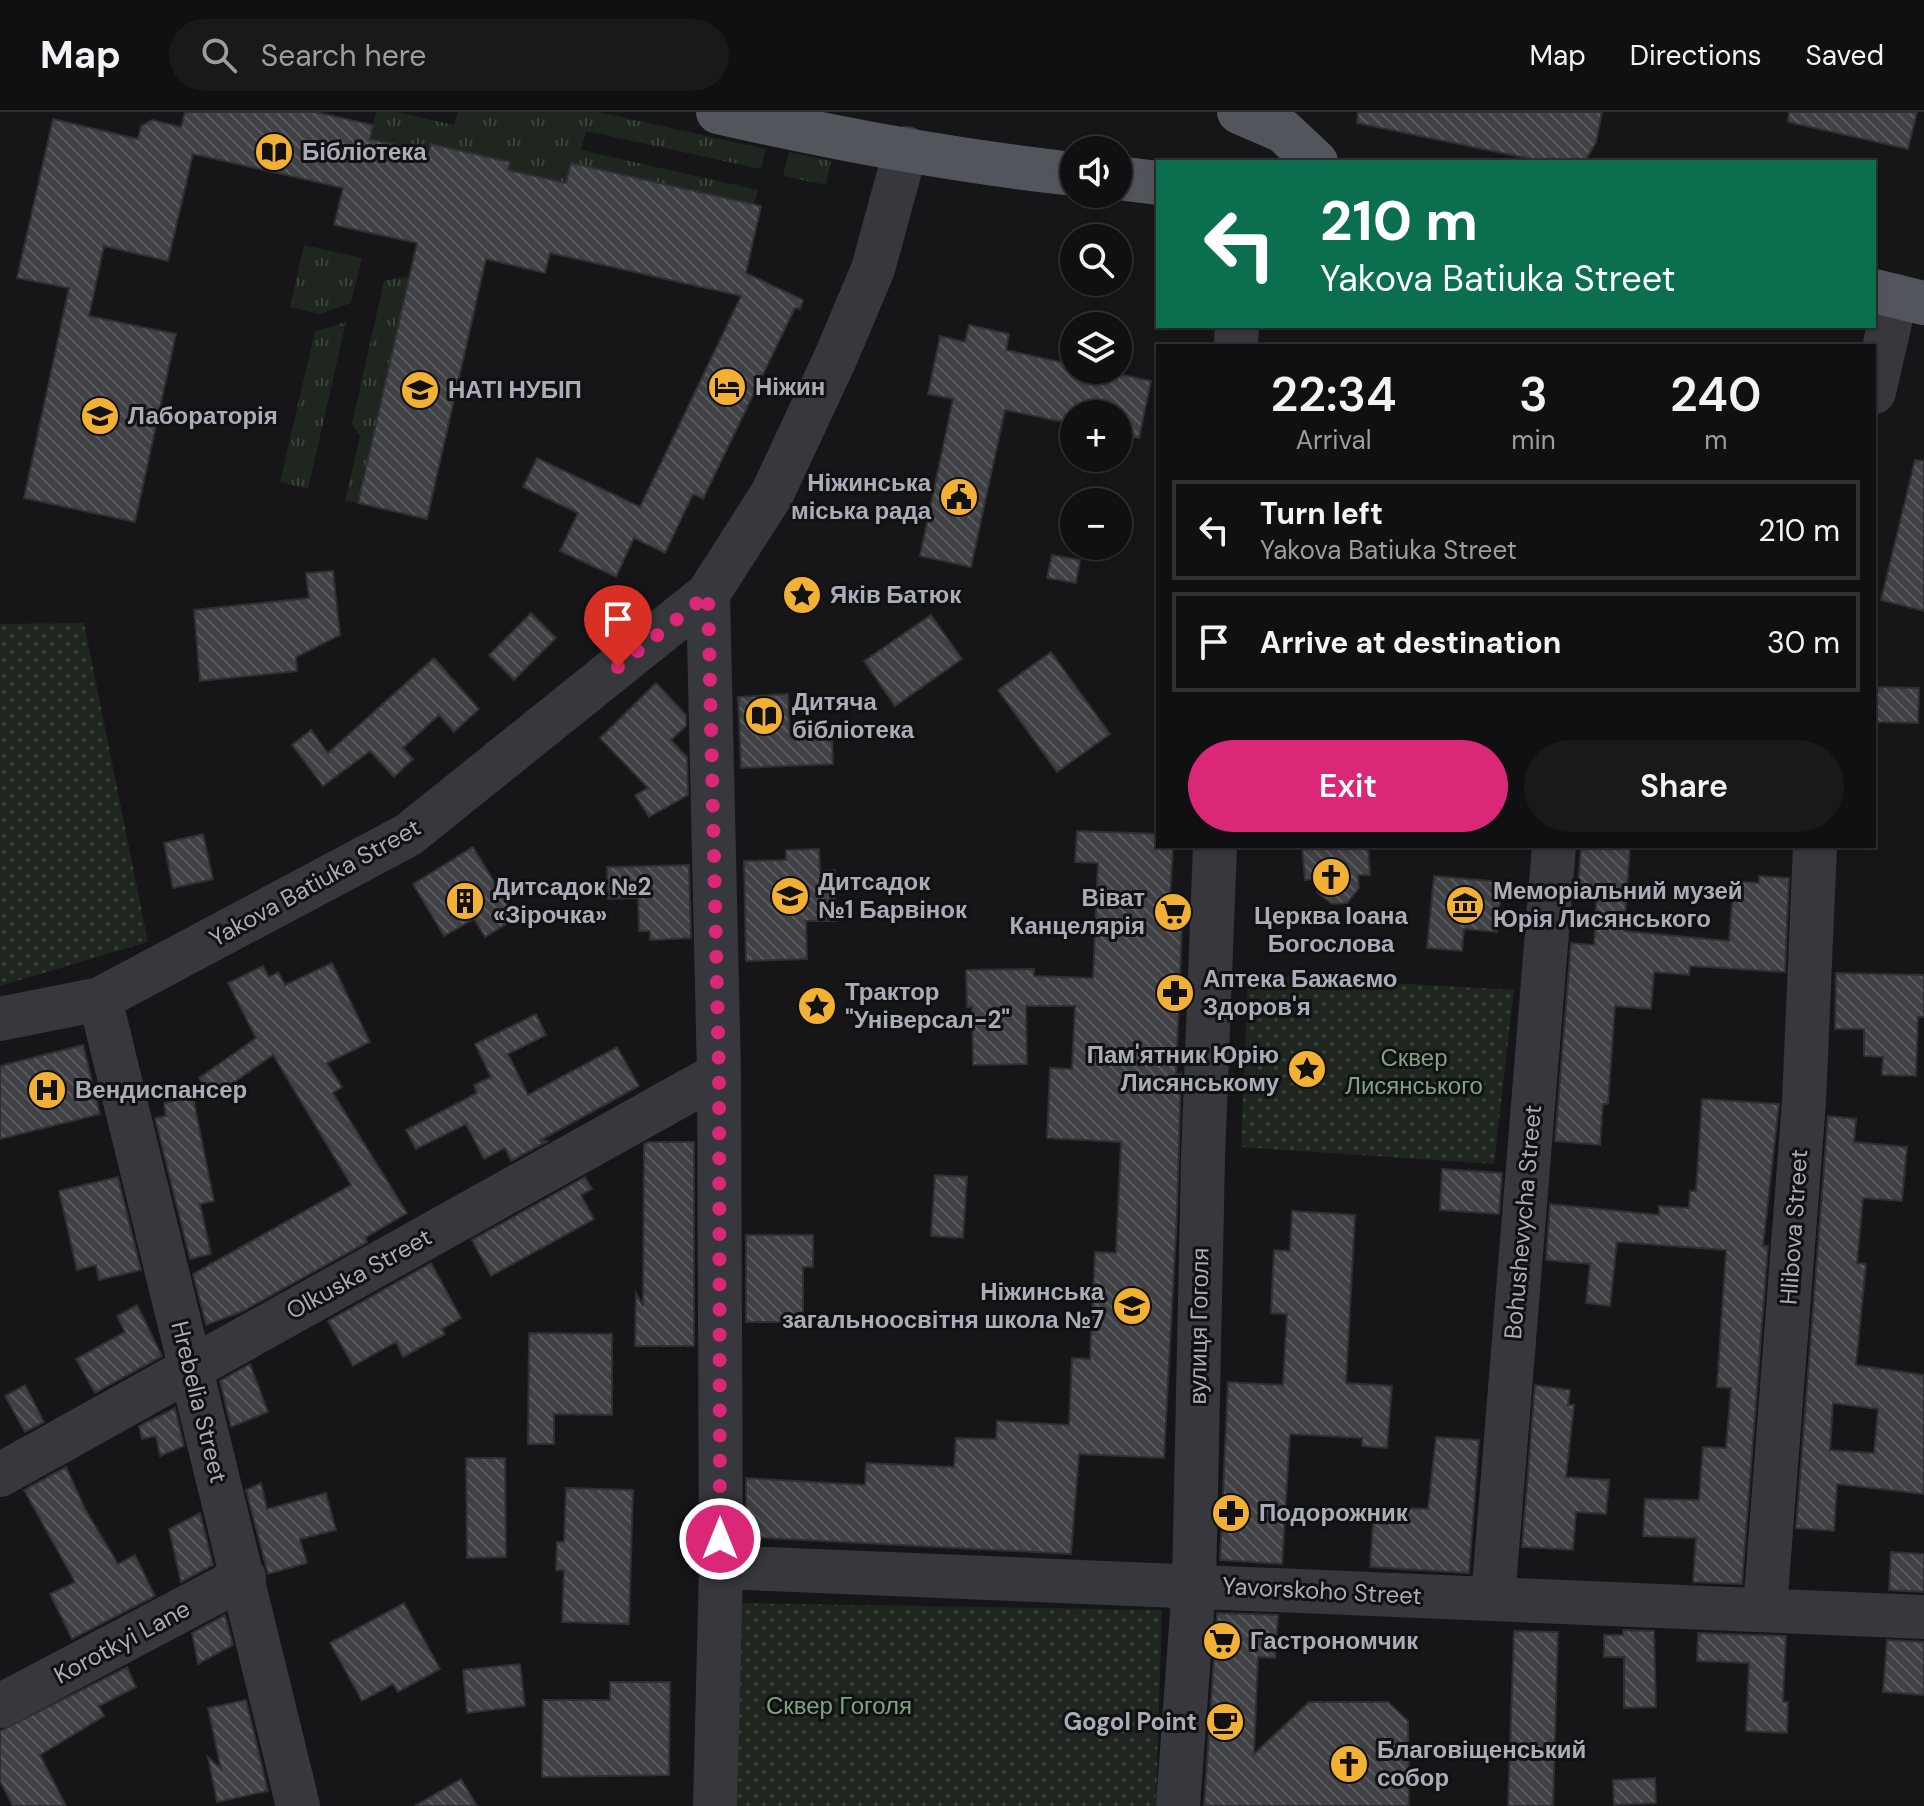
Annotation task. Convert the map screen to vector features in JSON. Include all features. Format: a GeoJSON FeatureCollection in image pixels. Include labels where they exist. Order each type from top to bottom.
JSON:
{"type":"FeatureCollection","features":[{"type":"Feature","properties":{"kind":"main road"},"geometry":{"type":"LineString","coordinates":[[718,112],[865,145],[911,130],[1060,170]]}},
{"type":"Feature","properties":{"kind":"main road"},"geometry":{"type":"LineString","coordinates":[[1239,112],[1283,135],[1314,160]]}},
{"type":"Feature","properties":{"kind":"main road"},"geometry":{"type":"LineString","coordinates":[[1132,180],[1156,183]]}},
{"type":"Feature","properties":{"kind":"street","name":"Yakova Batiuka Street"},"geometry":{"type":"LineString","coordinates":[[0,1019],[100,999],[408,835],[708,594],[772,494],[835,359],[873,269],[911,130]]}},
{"type":"Feature","properties":{"kind":"street"},"geometry":{"type":"LineString","coordinates":[[1876,384],[1898,297]]}},
{"type":"Feature","properties":{"kind":"street"},"geometry":{"type":"LineString","coordinates":[[708,594],[719,1074],[721,1567],[715,1806]]}},
{"type":"Feature","properties":{"kind":"street","name":"вулиця Гоголя"},"geometry":{"type":"LineString","coordinates":[[1178,1806],[1194,1585],[1203,1158],[1215,848]]}},
{"type":"Feature","properties":{"kind":"street","name":"Bohushevycha Street"},"geometry":{"type":"LineString","coordinates":[[1493,1599],[1554,848]]}},
{"type":"Feature","properties":{"kind":"street","name":"Hlibova Street"},"geometry":{"type":"LineString","coordinates":[[1765,1608],[1804,1102],[1815,848]]}},
{"type":"Feature","properties":{"kind":"street","name":"Hrebelia Street"},"geometry":{"type":"LineString","coordinates":[[100,999],[298,1806]]}},
{"type":"Feature","properties":{"kind":"street","name":"Olkuska Street"},"geometry":{"type":"LineString","coordinates":[[0,1475],[719,1074]]}},
{"type":"Feature","properties":{"kind":"street","name":"Yavorskoho Street"},"geometry":{"type":"LineString","coordinates":[[721,1567],[1924,1617]]}},
{"type":"Feature","properties":{"kind":"street","name":"Korotkyi Lane"},"geometry":{"type":"LineString","coordinates":[[0,1706],[244,1577]]}},
{"type":"Feature","properties":{"kind":"green space"},"geometry":{"type":"Polygon","coordinates":[[[376,112],[397,112],[454,125],[458,112],[598,112],[766,149],[761,169],[586,131],[581,150],[758,190],[754,204],[571,163],[566,183],[508,170],[510,162],[429,152],[370,139],[376,112]]]}},
{"type":"Feature","properties":{"kind":"green space"},"geometry":{"type":"Polygon","coordinates":[[[789,152],[831,161],[826,185],[783,176],[789,152]]]}},
{"type":"Feature","properties":{"kind":"green space"},"geometry":{"type":"Polygon","coordinates":[[[304,245],[362,258],[351,303],[319,314],[290,307],[304,245]]]}},
{"type":"Feature","properties":{"kind":"green space"},"geometry":{"type":"Polygon","coordinates":[[[409,276],[358,503],[345,501],[360,436],[352,424],[384,281],[409,276]]]}},
{"type":"Feature","properties":{"kind":"green space"},"geometry":{"type":"Polygon","coordinates":[[[346,322],[308,489],[280,482],[315,331],[346,322]]]}},
{"type":"Feature","properties":{"kind":"green space"},"geometry":{"type":"Polygon","coordinates":[[[84,623],[148,942],[0,986],[0,624],[84,623]]]}},
{"type":"Feature","properties":{"kind":"green space","name":"Сквер Лисянського"},"geometry":{"type":"Polygon","coordinates":[[[1248,975],[1514,990],[1494,1164],[1241,1147],[1248,975]]]}},
{"type":"Feature","properties":{"kind":"green space","name":"Сквер Гоголя"},"geometry":{"type":"Polygon","coordinates":[[[739,1603],[1162,1610],[1156,1806],[737,1806],[739,1603]]]}},
{"type":"Feature","properties":{"kind":"building"},"geometry":{"type":"Polygon","coordinates":[[[185,112],[315,112],[373,125],[370,139],[429,152],[431,144],[510,162],[508,170],[566,183],[571,163],[761,206],[746,273],[803,300],[800,309],[795,308],[703,499],[693,494],[665,553],[634,538],[616,577],[560,551],[578,513],[523,487],[537,458],[640,507],[741,296],[550,253],[545,273],[486,259],[427,519],[358,503],[417,243],[334,225],[343,188],[193,154],[168,261],[104,246],[89,316],[176,334],[135,522],[24,498],[69,288],[17,278],[53,119],[138,139],[141,126],[152,120],[181,127],[185,112]]]}},
{"type":"Feature","properties":{"kind":"building"},"geometry":{"type":"Polygon","coordinates":[[[1358,112],[1602,112],[1596,143],[1585,160],[1536,160],[1357,123],[1358,112]]]}},
{"type":"Feature","properties":{"kind":"building"},"geometry":{"type":"Polygon","coordinates":[[[1789,112],[1917,112],[1908,149],[1788,122],[1789,112]]]}},
{"type":"Feature","properties":{"kind":"building","name":"Ніжинська міська рада"},"geometry":{"type":"Polygon","coordinates":[[[969,325],[1009,334],[1006,350],[1060,362],[1060,384],[1132,384],[1132,377],[1151,381],[1139,438],[1132,437],[1132,400],[1060,400],[1060,421],[1005,410],[971,567],[920,556],[953,399],[928,394],[940,336],[965,342],[969,325]]]}},
{"type":"Feature","properties":{"kind":"building"},"geometry":{"type":"Polygon","coordinates":[[[1915,460],[1924,461],[1924,611],[1881,600],[1915,460]]]}},
{"type":"Feature","properties":{"kind":"building"},"geometry":{"type":"Polygon","coordinates":[[[1052,555],[1060,556],[1060,560],[1080,560],[1076,583],[1047,578],[1052,555]]]}},
{"type":"Feature","properties":{"kind":"building"},"geometry":{"type":"Polygon","coordinates":[[[333,571],[340,635],[296,657],[297,671],[200,681],[194,610],[309,598],[306,573],[333,571]]]}},
{"type":"Feature","properties":{"kind":"building"},"geometry":{"type":"Polygon","coordinates":[[[531,613],[556,638],[514,680],[489,655],[531,613]]]}},
{"type":"Feature","properties":{"kind":"building"},"geometry":{"type":"Polygon","coordinates":[[[931,615],[962,659],[895,706],[864,661],[931,615]]]}},
{"type":"Feature","properties":{"kind":"building"},"geometry":{"type":"Polygon","coordinates":[[[1051,652],[1110,734],[1057,772],[998,690],[1051,652]]]}},
{"type":"Feature","properties":{"kind":"building"},"geometry":{"type":"Polygon","coordinates":[[[434,658],[479,709],[454,732],[439,715],[403,748],[413,759],[394,777],[370,751],[323,786],[292,745],[311,730],[328,753],[434,658]]]}},
{"type":"Feature","properties":{"kind":"building"},"geometry":{"type":"Polygon","coordinates":[[[656,683],[686,715],[686,726],[671,740],[687,757],[688,795],[649,817],[635,795],[648,788],[600,738],[656,683]]]}},
{"type":"Feature","properties":{"kind":"building"},"geometry":{"type":"Polygon","coordinates":[[[1876,687],[1919,688],[1918,723],[1876,722],[1876,687]]]}},
{"type":"Feature","properties":{"kind":"building","name":"Дитяча бібліотека"},"geometry":{"type":"Polygon","coordinates":[[[788,694],[790,737],[832,734],[833,764],[741,768],[738,697],[788,694]]]}},
{"type":"Feature","properties":{"kind":"building"},"geometry":{"type":"Polygon","coordinates":[[[1077,831],[1156,834],[1156,848],[1173,848],[1170,900],[1183,900],[1176,1074],[1181,1074],[1177,1214],[1164,1458],[1079,1454],[1071,1554],[746,1537],[746,1478],[865,1485],[866,1463],[954,1467],[956,1438],[996,1439],[997,1421],[1069,1425],[1072,1358],[1090,1359],[1095,1252],[1116,1253],[1121,1142],[1047,1138],[1050,1068],[1072,1069],[1075,1006],[1026,1006],[1027,1064],[973,1065],[972,1007],[967,1007],[966,970],[1034,969],[1034,976],[1093,978],[1098,863],[1075,862],[1077,831]]]}},
{"type":"Feature","properties":{"kind":"building"},"geometry":{"type":"Polygon","coordinates":[[[203,834],[213,879],[173,888],[164,843],[203,834]]]}},
{"type":"Feature","properties":{"kind":"building","name":"Дитсадок №2 «Зірочка»"},"geometry":{"type":"Polygon","coordinates":[[[473,847],[516,918],[485,937],[474,919],[444,936],[413,884],[473,847]]]}},
{"type":"Feature","properties":{"kind":"building","name":"Церква Іоана Богослова"},"geometry":{"type":"Polygon","coordinates":[[[1302,848],[1368,848],[1370,875],[1358,875],[1359,888],[1347,903],[1332,904],[1317,892],[1316,879],[1305,880],[1302,848]]]}},
{"type":"Feature","properties":{"kind":"building"},"geometry":{"type":"Polygon","coordinates":[[[1581,848],[1630,848],[1624,931],[1729,941],[1734,881],[1759,883],[1759,876],[1789,878],[1785,972],[1690,966],[1689,975],[1654,972],[1651,1009],[1615,1006],[1608,1104],[1603,1104],[1600,1145],[1555,1141],[1571,943],[1594,945],[1597,888],[1578,886],[1581,848]]]}},
{"type":"Feature","properties":{"kind":"building","name":"Дитсадок №1 Барвінок"},"geometry":{"type":"Polygon","coordinates":[[[819,849],[820,871],[835,870],[836,921],[806,921],[807,959],[746,961],[744,861],[786,860],[786,850],[819,849]]]}},
{"type":"Feature","properties":{"kind":"building"},"geometry":{"type":"Polygon","coordinates":[[[689,865],[691,938],[650,940],[650,931],[639,931],[638,898],[608,899],[607,867],[689,865]]]}},
{"type":"Feature","properties":{"kind":"building","name":"Меморіальний музей Юрія Лисянського"},"geometry":{"type":"Polygon","coordinates":[[[1434,876],[1502,882],[1497,932],[1464,929],[1462,951],[1427,948],[1434,876]]]}},
{"type":"Feature","properties":{"kind":"building"},"geometry":{"type":"Polygon","coordinates":[[[332,963],[370,1042],[327,1063],[342,1087],[333,1093],[407,1213],[365,1238],[367,1242],[243,1311],[206,1325],[193,1274],[351,1185],[273,1055],[213,1097],[199,1078],[256,1038],[228,983],[263,966],[269,977],[278,972],[285,985],[332,963]]]}},
{"type":"Feature","properties":{"kind":"building"},"geometry":{"type":"Polygon","coordinates":[[[1836,973],[1924,975],[1924,1017],[1918,1017],[1916,1076],[1882,1075],[1883,1057],[1864,1056],[1864,1029],[1835,1029],[1836,973]]]}},
{"type":"Feature","properties":{"kind":"building"},"geometry":{"type":"Polygon","coordinates":[[[536,1014],[546,1035],[508,1054],[528,1095],[617,1047],[639,1086],[539,1141],[548,1141],[511,1161],[505,1148],[484,1159],[466,1124],[416,1149],[406,1130],[477,1093],[474,1085],[491,1077],[475,1044],[536,1014]]]}},
{"type":"Feature","properties":{"kind":"building","name":"Вендиспансер"},"geometry":{"type":"Polygon","coordinates":[[[83,1045],[100,1114],[0,1139],[0,1066],[83,1045]]]}},
{"type":"Feature","properties":{"kind":"building"},"geometry":{"type":"Polygon","coordinates":[[[193,1097],[214,1201],[200,1204],[211,1254],[190,1259],[155,1118],[166,1116],[164,1103],[193,1097]]]}},
{"type":"Feature","properties":{"kind":"building"},"geometry":{"type":"Polygon","coordinates":[[[1702,1099],[1779,1104],[1763,1246],[1768,1246],[1742,1584],[1693,1582],[1696,1538],[1643,1536],[1645,1499],[1699,1500],[1703,1447],[1726,1448],[1731,1388],[1717,1387],[1726,1250],[1617,1242],[1610,1306],[1586,1303],[1590,1264],[1546,1260],[1550,1204],[1659,1215],[1659,1206],[1689,1208],[1690,1191],[1696,1191],[1702,1099]]]}},
{"type":"Feature","properties":{"kind":"building"},"geometry":{"type":"Polygon","coordinates":[[[1828,1116],[1856,1119],[1854,1142],[1907,1147],[1902,1201],[1863,1198],[1857,1263],[1866,1264],[1856,1365],[1924,1375],[1924,1494],[1837,1484],[1834,1531],[1796,1528],[1828,1116]],[[1833,1403],[1830,1450],[1874,1453],[1878,1409],[1833,1403]]]}},
{"type":"Feature","properties":{"kind":"building"},"geometry":{"type":"Polygon","coordinates":[[[694,1142],[694,1346],[635,1346],[636,1293],[643,1306],[644,1144],[694,1142]]]}},
{"type":"Feature","properties":{"kind":"building"},"geometry":{"type":"Polygon","coordinates":[[[1442,1169],[1502,1173],[1499,1214],[1440,1210],[1442,1169]]]}},
{"type":"Feature","properties":{"kind":"building"},"geometry":{"type":"Polygon","coordinates":[[[935,1175],[967,1177],[963,1238],[931,1236],[935,1175]]]}},
{"type":"Feature","properties":{"kind":"building"},"geometry":{"type":"Polygon","coordinates":[[[118,1177],[141,1270],[99,1280],[96,1265],[77,1270],[59,1191],[118,1177]]]}},
{"type":"Feature","properties":{"kind":"building"},"geometry":{"type":"Polygon","coordinates":[[[585,1177],[592,1189],[581,1195],[594,1219],[491,1276],[472,1240],[585,1177]]]}},
{"type":"Feature","properties":{"kind":"building"},"geometry":{"type":"Polygon","coordinates":[[[1292,1211],[1355,1215],[1346,1383],[1392,1386],[1387,1448],[1362,1446],[1362,1438],[1290,1434],[1282,1564],[1220,1560],[1228,1382],[1283,1385],[1287,1314],[1271,1313],[1274,1250],[1290,1251],[1292,1211]]]}},
{"type":"Feature","properties":{"kind":"building"},"geometry":{"type":"Polygon","coordinates":[[[746,1235],[813,1235],[813,1267],[803,1267],[803,1322],[746,1322],[746,1235]]]}},
{"type":"Feature","properties":{"kind":"building"},"geometry":{"type":"Polygon","coordinates":[[[431,1263],[461,1318],[442,1329],[445,1334],[403,1357],[396,1342],[353,1366],[328,1321],[431,1263]]]}},
{"type":"Feature","properties":{"kind":"building"},"geometry":{"type":"Polygon","coordinates":[[[137,1305],[162,1356],[95,1393],[76,1359],[125,1332],[117,1316],[137,1305]]]}},
{"type":"Feature","properties":{"kind":"building"},"geometry":{"type":"Polygon","coordinates":[[[529,1333],[612,1334],[612,1415],[554,1414],[554,1444],[528,1444],[529,1333]]]}},
{"type":"Feature","properties":{"kind":"building"},"geometry":{"type":"Polygon","coordinates":[[[250,1364],[268,1412],[231,1427],[220,1381],[250,1364]]]}},
{"type":"Feature","properties":{"kind":"building"},"geometry":{"type":"Polygon","coordinates":[[[25,1385],[44,1422],[25,1432],[5,1396],[25,1385]]]}},
{"type":"Feature","properties":{"kind":"building"},"geometry":{"type":"Polygon","coordinates":[[[1535,1385],[1570,1390],[1568,1405],[1574,1405],[1566,1477],[1609,1480],[1606,1514],[1576,1512],[1573,1550],[1522,1547],[1535,1385]]]}},
{"type":"Feature","properties":{"kind":"building"},"geometry":{"type":"Polygon","coordinates":[[[175,1408],[184,1446],[160,1456],[156,1436],[142,1439],[139,1426],[175,1408]]]}},
{"type":"Feature","properties":{"kind":"building"},"geometry":{"type":"Polygon","coordinates":[[[1436,1437],[1479,1440],[1469,1573],[1370,1567],[1373,1523],[1388,1524],[1389,1507],[1428,1509],[1436,1437]]]}},
{"type":"Feature","properties":{"kind":"building"},"geometry":{"type":"Polygon","coordinates":[[[466,1458],[505,1458],[506,1557],[467,1558],[466,1458]]]}},
{"type":"Feature","properties":{"kind":"building"},"geometry":{"type":"Polygon","coordinates":[[[66,1467],[85,1509],[118,1564],[135,1555],[155,1596],[72,1639],[50,1594],[75,1582],[24,1490],[66,1467]]]}},
{"type":"Feature","properties":{"kind":"building"},"geometry":{"type":"Polygon","coordinates":[[[261,1483],[267,1509],[326,1493],[336,1530],[300,1539],[307,1563],[268,1574],[246,1490],[261,1483]]]}},
{"type":"Feature","properties":{"kind":"building"},"geometry":{"type":"Polygon","coordinates":[[[566,1488],[633,1490],[629,1624],[562,1622],[564,1570],[556,1570],[557,1542],[564,1542],[566,1488]]]}},
{"type":"Feature","properties":{"kind":"building"},"geometry":{"type":"Polygon","coordinates":[[[200,1513],[213,1565],[181,1582],[169,1529],[200,1513]]]}},
{"type":"Feature","properties":{"kind":"building"},"geometry":{"type":"Polygon","coordinates":[[[1891,1552],[1924,1554],[1924,1592],[1889,1590],[1891,1552]]]}},
{"type":"Feature","properties":{"kind":"building"},"geometry":{"type":"Polygon","coordinates":[[[404,1603],[440,1669],[398,1692],[393,1684],[362,1701],[330,1643],[404,1603]]]}},
{"type":"Feature","properties":{"kind":"building"},"geometry":{"type":"Polygon","coordinates":[[[1217,1613],[1278,1615],[1275,1658],[1258,1657],[1254,1754],[1309,1702],[1388,1702],[1408,1721],[1409,1806],[1204,1806],[1217,1613]]]}},
{"type":"Feature","properties":{"kind":"building"},"geometry":{"type":"Polygon","coordinates":[[[225,1615],[233,1645],[198,1664],[192,1633],[225,1615]]]}},
{"type":"Feature","properties":{"kind":"building"},"geometry":{"type":"Polygon","coordinates":[[[1623,1630],[1654,1631],[1656,1707],[1624,1708],[1624,1657],[1604,1657],[1604,1635],[1623,1635],[1623,1630]]]}},
{"type":"Feature","properties":{"kind":"building"},"geometry":{"type":"Polygon","coordinates":[[[1514,1631],[1558,1632],[1553,1806],[1508,1806],[1514,1631]]]}},
{"type":"Feature","properties":{"kind":"building"},"geometry":{"type":"Polygon","coordinates":[[[1698,1633],[1786,1636],[1783,1702],[1788,1702],[1787,1733],[1746,1731],[1749,1663],[1697,1661],[1698,1633]]]}},
{"type":"Feature","properties":{"kind":"building"},"geometry":{"type":"Polygon","coordinates":[[[1887,1640],[1924,1642],[1924,1695],[1883,1692],[1887,1640]]]}},
{"type":"Feature","properties":{"kind":"building"},"geometry":{"type":"Polygon","coordinates":[[[520,1664],[525,1706],[467,1713],[463,1670],[520,1664]]]}},
{"type":"Feature","properties":{"kind":"building"},"geometry":{"type":"Polygon","coordinates":[[[127,1667],[136,1687],[99,1706],[104,1716],[40,1755],[66,1806],[13,1806],[0,1781],[0,1731],[127,1667]]]}},
{"type":"Feature","properties":{"kind":"building"},"geometry":{"type":"Polygon","coordinates":[[[610,1682],[670,1682],[669,1775],[542,1777],[543,1700],[610,1700],[610,1682]]]}},
{"type":"Feature","properties":{"kind":"building"},"geometry":{"type":"Polygon","coordinates":[[[246,1700],[268,1791],[217,1802],[208,1757],[221,1769],[208,1708],[246,1700]]]}},
{"type":"Feature","properties":{"kind":"building"},"geometry":{"type":"Polygon","coordinates":[[[1655,1778],[1656,1803],[1614,1805],[1613,1780],[1655,1778]]]}},
{"type":"Feature","properties":{"kind":"building"},"geometry":{"type":"Polygon","coordinates":[[[461,1779],[477,1806],[415,1806],[461,1779]]]}},
{"type":"Feature","properties":{"kind":"place","name":"Бібліотека"},"geometry":{"type":"Point","coordinates":[274,152]}},
{"type":"Feature","properties":{"kind":"place","name":"Ніжин"},"geometry":{"type":"Point","coordinates":[727,387]}},
{"type":"Feature","properties":{"kind":"place","name":"НАТІ НУБІП"},"geometry":{"type":"Point","coordinates":[420,390]}},
{"type":"Feature","properties":{"kind":"place","name":"Лабораторія"},"geometry":{"type":"Point","coordinates":[100,416]}},
{"type":"Feature","properties":{"kind":"place","name":"Ніжинська міська рада"},"geometry":{"type":"Point","coordinates":[959,497]}},
{"type":"Feature","properties":{"kind":"place","name":"Яків Батюк"},"geometry":{"type":"Point","coordinates":[802,595]}},
{"type":"Feature","properties":{"kind":"place","name":"Дитяча бібліотека"},"geometry":{"type":"Point","coordinates":[764,716]}},
{"type":"Feature","properties":{"kind":"place","name":"Церква Іоана Богослова"},"geometry":{"type":"Point","coordinates":[1331,877]}},
{"type":"Feature","properties":{"kind":"place","name":"Дитсадок №1 Барвінок"},"geometry":{"type":"Point","coordinates":[790,896]}},
{"type":"Feature","properties":{"kind":"place","name":"Дитсадок №2 «Зірочка»"},"geometry":{"type":"Point","coordinates":[465,901]}},
{"type":"Feature","properties":{"kind":"place","name":"Меморіальний музей Юрія Лисянського"},"geometry":{"type":"Point","coordinates":[1465,905]}},
{"type":"Feature","properties":{"kind":"place","name":"Віват Канцелярія"},"geometry":{"type":"Point","coordinates":[1173,912]}},
{"type":"Feature","properties":{"kind":"place","name":"Аптека Бажаємо Здоров'я"},"geometry":{"type":"Point","coordinates":[1175,993]}},
{"type":"Feature","properties":{"kind":"place","name":"Трактор \"Універсал-2\""},"geometry":{"type":"Point","coordinates":[817,1006]}},
{"type":"Feature","properties":{"kind":"place","name":"Пам'ятник Юрію Лисянському"},"geometry":{"type":"Point","coordinates":[1307,1069]}},
{"type":"Feature","properties":{"kind":"place","name":"Вендиспансер"},"geometry":{"type":"Point","coordinates":[47,1090]}},
{"type":"Feature","properties":{"kind":"place","name":"Ніжинська загальноосвітня школа №7"},"geometry":{"type":"Point","coordinates":[1132,1306]}},
{"type":"Feature","properties":{"kind":"place","name":"Подорожник"},"geometry":{"type":"Point","coordinates":[1231,1513]}},
{"type":"Feature","properties":{"kind":"place","name":"Гастрономчик"},"geometry":{"type":"Point","coordinates":[1222,1641]}},
{"type":"Feature","properties":{"kind":"place","name":"Gogol Point"},"geometry":{"type":"Point","coordinates":[1225,1722]}},
{"type":"Feature","properties":{"kind":"place","name":"Благовіщенський собор"},"geometry":{"type":"Point","coordinates":[1349,1764]}},
{"type":"Feature","properties":{"kind":"route"},"geometry":{"type":"LineString","coordinates":[[618,667],[708,594],[719,1074],[720,1539]]}}]}
